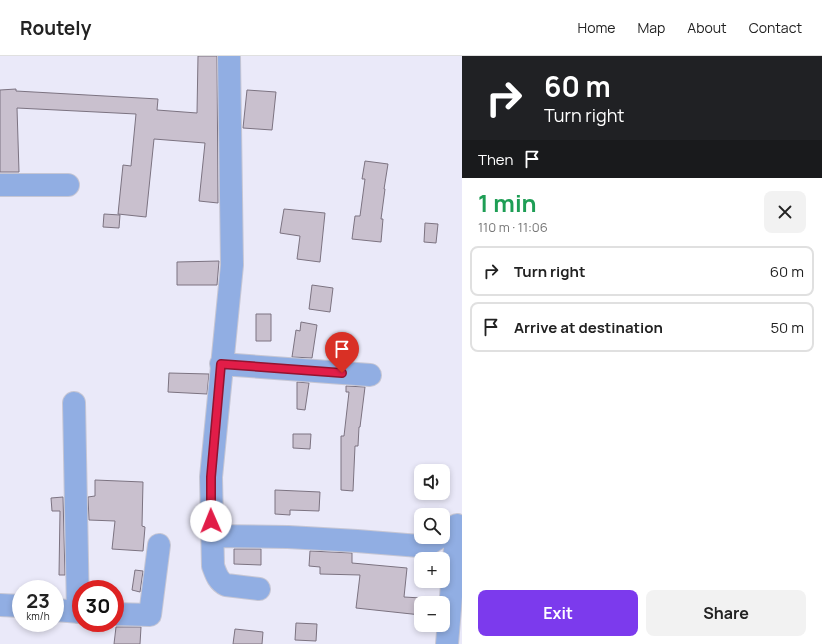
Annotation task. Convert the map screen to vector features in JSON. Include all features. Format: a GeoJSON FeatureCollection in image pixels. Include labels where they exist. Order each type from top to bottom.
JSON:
{"type":"FeatureCollection","features":[{"type":"Feature","properties":{"kind":"street"},"geometry":{"type":"LineString","coordinates":[[229,56],[232,265],[211,477],[213,566],[216,576],[226,585],[259,589]]}},
{"type":"Feature","properties":{"kind":"street"},"geometry":{"type":"LineString","coordinates":[[0,185],[68,185]]}},
{"type":"Feature","properties":{"kind":"street"},"geometry":{"type":"LineString","coordinates":[[221,364],[370,375]]}},
{"type":"Feature","properties":{"kind":"street"},"geometry":{"type":"LineString","coordinates":[[74,403],[79,580]]}},
{"type":"Feature","properties":{"kind":"street"},"geometry":{"type":"LineString","coordinates":[[212,536],[288,537],[419,546],[426,544]]}},
{"type":"Feature","properties":{"kind":"street"},"geometry":{"type":"LineString","coordinates":[[447,644],[450,544]]}},
{"type":"Feature","properties":{"kind":"street"},"geometry":{"type":"LineString","coordinates":[[124,614],[150,615],[159,545]]}},
{"type":"Feature","properties":{"kind":"street"},"geometry":{"type":"LineString","coordinates":[[0,604],[12,605]]}},
{"type":"Feature","properties":{"kind":"building"},"geometry":{"type":"Polygon","coordinates":[[[198,56],[217,56],[218,203],[199,201],[205,143],[154,139],[146,217],[118,214],[123,165],[131,166],[136,114],[17,108],[19,172],[0,172],[0,90],[16,89],[16,91],[158,99],[157,110],[197,113],[198,56]]]}},
{"type":"Feature","properties":{"kind":"building"},"geometry":{"type":"Polygon","coordinates":[[[247,90],[276,92],[272,130],[243,128],[247,90]]]}},
{"type":"Feature","properties":{"kind":"building"},"geometry":{"type":"Polygon","coordinates":[[[365,161],[388,164],[381,219],[383,219],[381,242],[352,239],[355,216],[360,216],[365,179],[362,179],[365,161]]]}},
{"type":"Feature","properties":{"kind":"building"},"geometry":{"type":"Polygon","coordinates":[[[284,209],[325,213],[320,262],[297,259],[300,236],[280,233],[284,209]]]}},
{"type":"Feature","properties":{"kind":"building"},"geometry":{"type":"Polygon","coordinates":[[[104,214],[120,215],[119,228],[103,227],[104,214]]]}},
{"type":"Feature","properties":{"kind":"building"},"geometry":{"type":"Polygon","coordinates":[[[425,223],[438,224],[436,243],[424,242],[425,223]]]}},
{"type":"Feature","properties":{"kind":"building"},"geometry":{"type":"Polygon","coordinates":[[[219,261],[217,285],[177,285],[177,262],[219,261]]]}},
{"type":"Feature","properties":{"kind":"building"},"geometry":{"type":"Polygon","coordinates":[[[312,285],[333,288],[330,312],[309,309],[312,285]]]}},
{"type":"Feature","properties":{"kind":"building"},"geometry":{"type":"Polygon","coordinates":[[[256,314],[271,314],[271,341],[256,341],[256,314]]]}},
{"type":"Feature","properties":{"kind":"building"},"geometry":{"type":"Polygon","coordinates":[[[301,322],[317,325],[312,358],[292,357],[296,330],[300,331],[301,322]]]}},
{"type":"Feature","properties":{"kind":"building"},"geometry":{"type":"Polygon","coordinates":[[[169,373],[209,374],[207,394],[168,392],[169,373]]]}},
{"type":"Feature","properties":{"kind":"building"},"geometry":{"type":"Polygon","coordinates":[[[297,382],[309,383],[305,410],[297,409],[297,382]]]}},
{"type":"Feature","properties":{"kind":"building"},"geometry":{"type":"Polygon","coordinates":[[[346,386],[365,387],[359,427],[358,446],[355,446],[353,491],[341,490],[341,436],[344,436],[349,392],[346,392],[346,386]]]}},
{"type":"Feature","properties":{"kind":"building"},"geometry":{"type":"Polygon","coordinates":[[[293,434],[311,434],[310,449],[293,448],[293,434]]]}},
{"type":"Feature","properties":{"kind":"building"},"geometry":{"type":"Polygon","coordinates":[[[95,480],[143,482],[142,526],[145,527],[143,551],[112,549],[115,521],[89,520],[88,497],[95,496],[95,480]]]}},
{"type":"Feature","properties":{"kind":"building"},"geometry":{"type":"Polygon","coordinates":[[[275,490],[320,492],[319,511],[290,510],[290,515],[275,514],[275,490]]]}},
{"type":"Feature","properties":{"kind":"building"},"geometry":{"type":"Polygon","coordinates":[[[63,497],[65,575],[59,575],[60,511],[52,511],[51,498],[63,497]]]}},
{"type":"Feature","properties":{"kind":"building"},"geometry":{"type":"Polygon","coordinates":[[[234,549],[261,549],[261,565],[234,564],[234,549]]]}},
{"type":"Feature","properties":{"kind":"building"},"geometry":{"type":"Polygon","coordinates":[[[310,551],[352,553],[352,563],[407,568],[404,597],[414,598],[414,614],[356,608],[360,575],[320,574],[320,567],[309,566],[310,551]]]}},
{"type":"Feature","properties":{"kind":"building"},"geometry":{"type":"Polygon","coordinates":[[[135,570],[143,571],[140,592],[132,590],[135,570]]]}},
{"type":"Feature","properties":{"kind":"building"},"geometry":{"type":"Polygon","coordinates":[[[296,623],[317,624],[316,641],[295,640],[296,623]]]}},
{"type":"Feature","properties":{"kind":"building"},"geometry":{"type":"Polygon","coordinates":[[[124,627],[141,627],[140,644],[114,644],[115,632],[124,632],[124,627]]]}},
{"type":"Feature","properties":{"kind":"building"},"geometry":{"type":"Polygon","coordinates":[[[235,629],[263,632],[262,644],[233,644],[235,629]]]}},
{"type":"Feature","properties":{"kind":"route"},"geometry":{"type":"LineString","coordinates":[[211,521],[211,477],[221,364],[342,373]]}}]}
